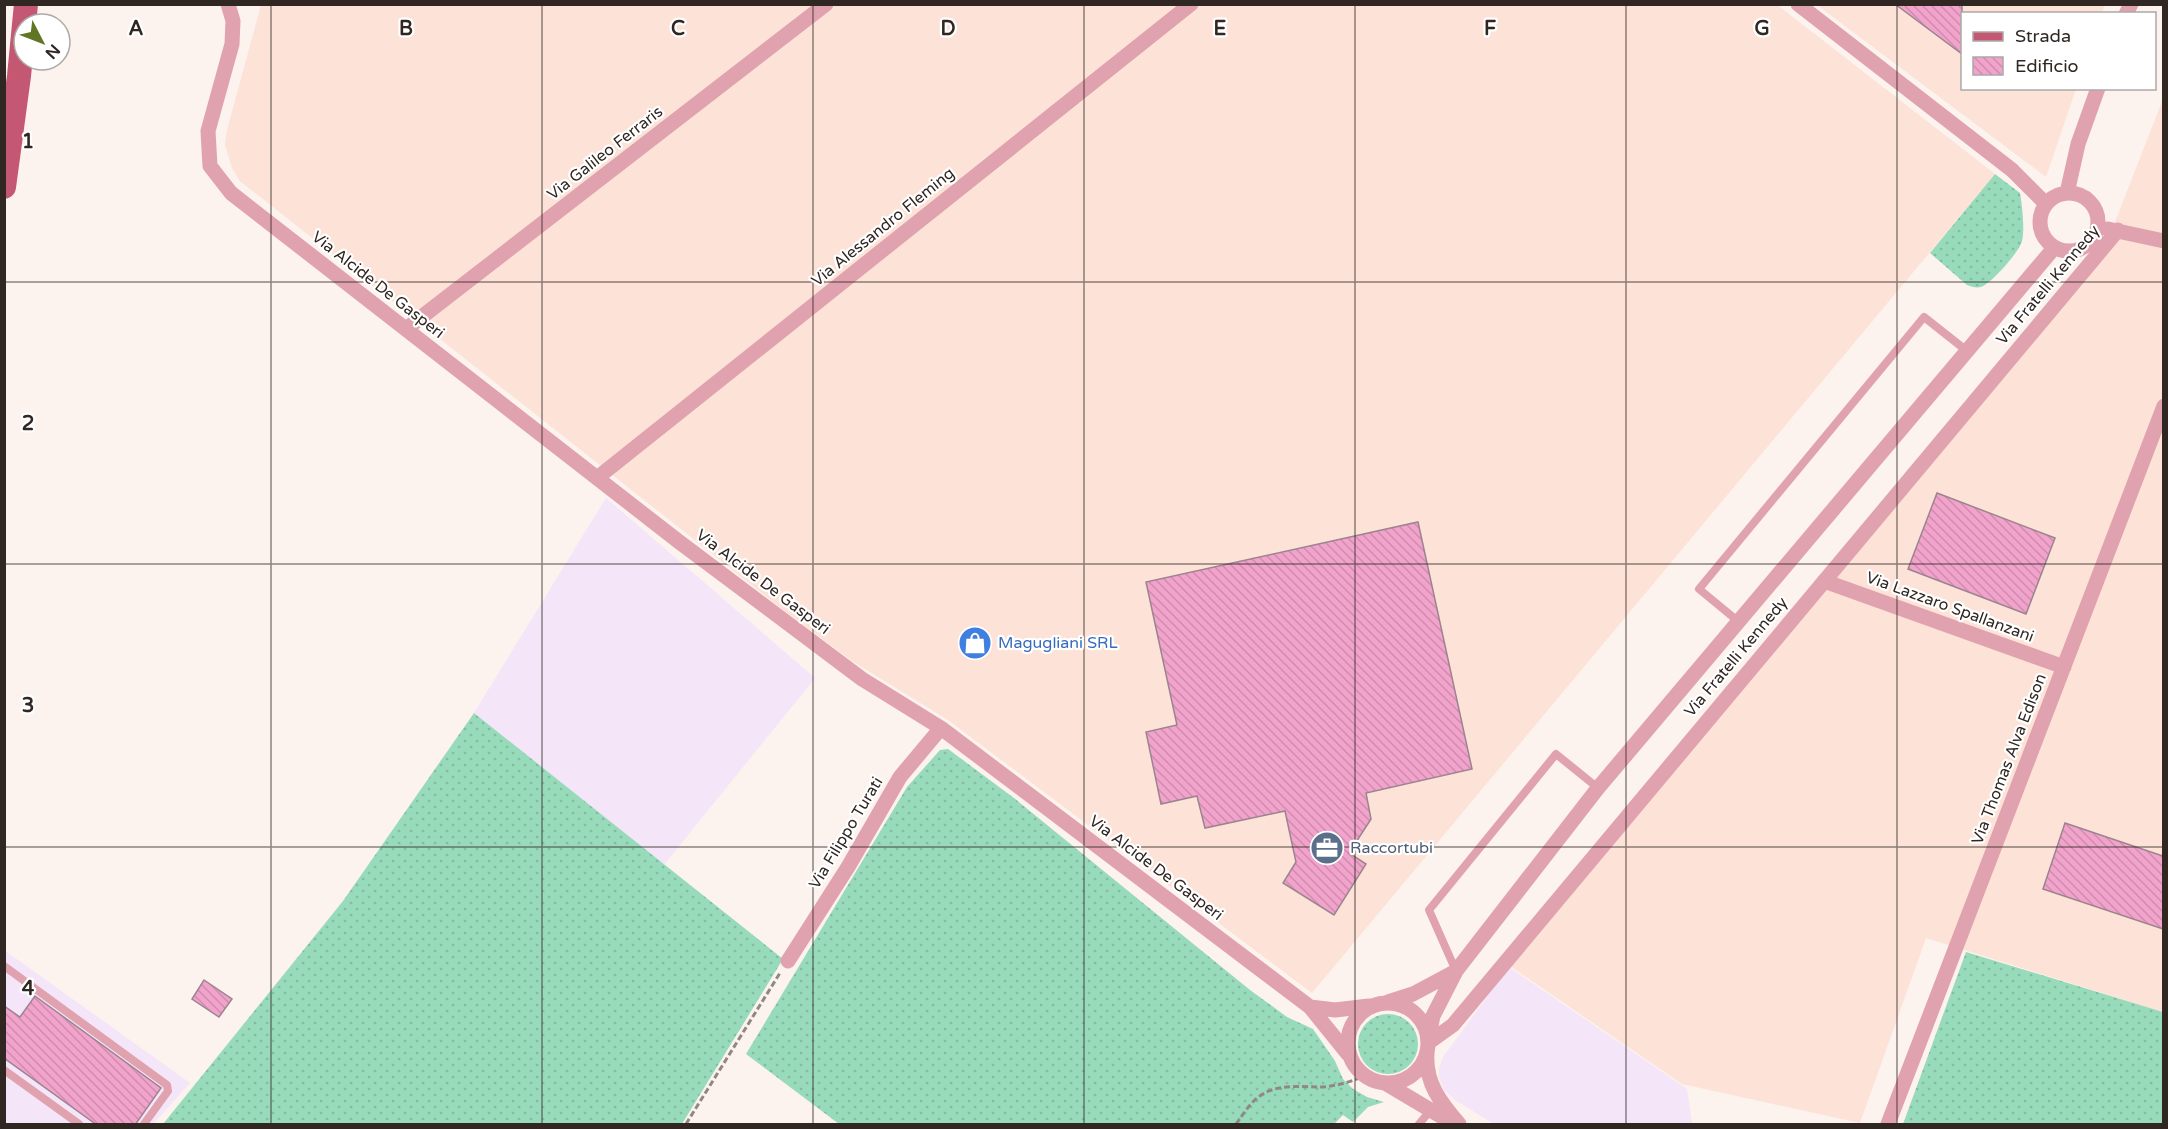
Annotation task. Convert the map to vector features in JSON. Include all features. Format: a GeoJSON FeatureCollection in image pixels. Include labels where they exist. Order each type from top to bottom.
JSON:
{"type":"FeatureCollection","features":[{"type":"Feature","properties":{"kind":"main road"},"geometry":{"type":"LineString","coordinates":[[4,187],[26,4]]}},
{"type":"Feature","properties":{"kind":"street","name":"Via Alcide De Gasperi"},"geometry":{"type":"LineString","coordinates":[[228,4],[233,21],[232,44],[208,131],[210,166],[231,193],[678,541],[862,679],[941,728],[1310,1007],[1349,1057]]}},
{"type":"Feature","properties":{"kind":"street","name":"Via Galileo Ferraris"},"geometry":{"type":"LineString","coordinates":[[406,329],[826,4]]}},
{"type":"Feature","properties":{"kind":"street","name":"Via Alessandro Fleming"},"geometry":{"type":"LineString","coordinates":[[597,478],[1191,4]]}},
{"type":"Feature","properties":{"kind":"street"},"geometry":{"type":"LineString","coordinates":[[1798,4],[2012,170],[2046,204]]}},
{"type":"Feature","properties":{"kind":"street"},"geometry":{"type":"LineString","coordinates":[[2067,193],[2078,144],[2097,90]]}},
{"type":"Feature","properties":{"kind":"street"},"geometry":{"type":"LineString","coordinates":[[2067,193],[2086,198],[2093,205],[2097,214],[2097,228],[2091,241],[2083,248],[2074,251],[2054,248],[2043,236],[2040,228],[2042,211],[2046,204],[2059,195],[2067,193]]}},
{"type":"Feature","properties":{"kind":"street"},"geometry":{"type":"LineString","coordinates":[[2097,228],[2118,230],[2163,241]]}},
{"type":"Feature","properties":{"kind":"street","name":"Via Fratelli Kennedy"},"geometry":{"type":"LineString","coordinates":[[1427,1048],[1453,1024],[2118,230]]}},
{"type":"Feature","properties":{"kind":"street","name":"Via Fratelli Kennedy"},"geometry":{"type":"LineString","coordinates":[[1427,1048],[1433,1016],[1456,971],[1599,789],[2054,248]]}},
{"type":"Feature","properties":{"kind":"street","name":"Via Thomas Alva Edison"},"geometry":{"type":"LineString","coordinates":[[1888,1125],[2163,406]]}},
{"type":"Feature","properties":{"kind":"street","name":"Via Lazzaro Spallanzani"},"geometry":{"type":"LineString","coordinates":[[1824,581],[2064,667]]}},
{"type":"Feature","properties":{"kind":"street","name":"Via Filippo Turati"},"geometry":{"type":"LineString","coordinates":[[788,961],[848,867],[900,777],[941,728]]}},
{"type":"Feature","properties":{"kind":"street","name":"Via Fratelli Kennedy"},"geometry":{"type":"LineString","coordinates":[[1381,1004],[1413,994],[1456,971]]}},
{"type":"Feature","properties":{"kind":"street"},"geometry":{"type":"LineString","coordinates":[[1381,1004],[1363,1011],[1354,1020],[1348,1033],[1349,1057],[1355,1068],[1374,1081],[1385,1083],[1407,1079],[1422,1064],[1427,1048]]}},
{"type":"Feature","properties":{"kind":"street"},"geometry":{"type":"LineString","coordinates":[[1310,1007],[1335,1010],[1357,1009],[1381,1004],[1401,1005],[1413,1011],[1421,1020],[1426,1031],[1426,1066],[1429,1082],[1459,1125]]}},
{"type":"Feature","properties":{"kind":"street"},"geometry":{"type":"LineString","coordinates":[[1385,1083],[1454,1125]]}},
{"type":"Feature","properties":{"kind":"lane"},"geometry":{"type":"LineString","coordinates":[[1739,622],[1699,589],[1924,317],[1967,351]]}},
{"type":"Feature","properties":{"kind":"lane"},"geometry":{"type":"LineString","coordinates":[[1456,971],[1429,910],[1556,754],[1599,789]]}},
{"type":"Feature","properties":{"kind":"lane"},"geometry":{"type":"LineString","coordinates":[[4,966],[167,1085],[168,1091],[144,1125]]}},
{"type":"Feature","properties":{"kind":"lane"},"geometry":{"type":"LineString","coordinates":[[4,1070],[80,1125]]}},
{"type":"Feature","properties":{"kind":"lane"},"geometry":{"type":"LineString","coordinates":[[1419,1125],[1430,1111]]}},
{"type":"Feature","properties":{"kind":"path"},"geometry":{"type":"LineString","coordinates":[[686,1125],[788,961]]}},
{"type":"Feature","properties":{"kind":"path"},"geometry":{"type":"LineString","coordinates":[[1236,1125],[1256,1099],[1266,1092],[1289,1087],[1330,1086],[1348,1083],[1364,1076]]}},
{"type":"Feature","properties":{"kind":"shaded area"},"geometry":{"type":"Polygon","coordinates":[[[1776,4],[1995,174],[1312,993],[948,720],[852,661],[786,612],[240,181],[232,168],[225,145],[261,5],[1776,4]]]}},
{"type":"Feature","properties":{"kind":"shaded area"},"geometry":{"type":"Polygon","coordinates":[[[1817,5],[2105,5],[2102,12],[1961,12],[1961,90],[2076,90],[2046,177],[1817,5]]]}},
{"type":"Feature","properties":{"kind":"shaded area"},"geometry":{"type":"Polygon","coordinates":[[[2163,99],[2163,1012],[1926,938],[1860,1123],[1682,1084],[1510,966],[2101,258],[2163,99]]]}},
{"type":"Feature","properties":{"kind":"shaded area"},"geometry":{"type":"Polygon","coordinates":[[[606,498],[815,678],[663,866],[474,713],[606,498]]]}},
{"type":"Feature","properties":{"kind":"shaded area"},"geometry":{"type":"Polygon","coordinates":[[[4,950],[190,1083],[153,1124],[5,1124],[4,950]]]}},
{"type":"Feature","properties":{"kind":"shaded area"},"geometry":{"type":"Polygon","coordinates":[[[1509,967],[1687,1089],[1692,1124],[1494,1124],[1455,1100],[1443,1089],[1439,1077],[1443,1057],[1509,967]]]}},
{"type":"Feature","properties":{"kind":"green space"},"geometry":{"type":"Polygon","coordinates":[[[1995,174],[2020,193],[2023,236],[2020,246],[1998,274],[1986,285],[1974,287],[1967,285],[1930,253],[1995,174]]]}},
{"type":"Feature","properties":{"kind":"green space"},"geometry":{"type":"Polygon","coordinates":[[[474,713],[783,959],[682,1124],[163,1124],[343,901],[474,713]]]}},
{"type":"Feature","properties":{"kind":"green space"},"geometry":{"type":"Polygon","coordinates":[[[948,749],[1014,798],[1250,990],[1287,1017],[1313,1029],[1335,1061],[1343,1079],[1353,1089],[1367,1097],[1384,1102],[1368,1107],[1353,1122],[1343,1115],[1334,1124],[839,1124],[746,1054],[907,787],[940,750],[948,749]]]}},
{"type":"Feature","properties":{"kind":"green space"},"geometry":{"type":"Polygon","coordinates":[[[1966,952],[2163,1012],[2163,1124],[1903,1124],[1966,952]]]}},
{"type":"Feature","properties":{"kind":"green space"},"geometry":{"type":"Polygon","coordinates":[[[1388,1014],[1405,1019],[1413,1027],[1418,1044],[1413,1061],[1405,1069],[1388,1074],[1371,1069],[1363,1061],[1358,1044],[1363,1027],[1371,1019],[1388,1014]]]}},
{"type":"Feature","properties":{"kind":"building"},"geometry":{"type":"Polygon","coordinates":[[[1895,4],[1962,4],[1961,53],[1895,4]]]}},
{"type":"Feature","properties":{"kind":"building"},"geometry":{"type":"Polygon","coordinates":[[[1937,493],[2055,538],[2026,614],[1908,569],[1937,493]]]}},
{"type":"Feature","properties":{"kind":"building"},"geometry":{"type":"Polygon","coordinates":[[[1418,522],[1472,769],[1366,793],[1371,819],[1349,853],[1366,864],[1334,915],[1283,883],[1296,862],[1285,811],[1205,828],[1197,796],[1161,804],[1146,732],[1177,725],[1146,582],[1418,522]]]}},
{"type":"Feature","properties":{"kind":"building"},"geometry":{"type":"Polygon","coordinates":[[[2065,823],[2163,856],[2163,929],[2043,889],[2065,823]]]}},
{"type":"Feature","properties":{"kind":"building"},"geometry":{"type":"Polygon","coordinates":[[[204,980],[232,999],[219,1017],[192,999],[204,980]]]}},
{"type":"Feature","properties":{"kind":"building"},"geometry":{"type":"Polygon","coordinates":[[[35,996],[161,1088],[135,1125],[97,1125],[4,1058],[4,1006],[20,1017],[35,996]]]}},
{"type":"Feature","properties":{"kind":"place","name":"Magugliani SRL"},"geometry":{"type":"Point","coordinates":[975,643]}},
{"type":"Feature","properties":{"kind":"place","name":"Raccortubi"},"geometry":{"type":"Point","coordinates":[1327,848]}}]}
